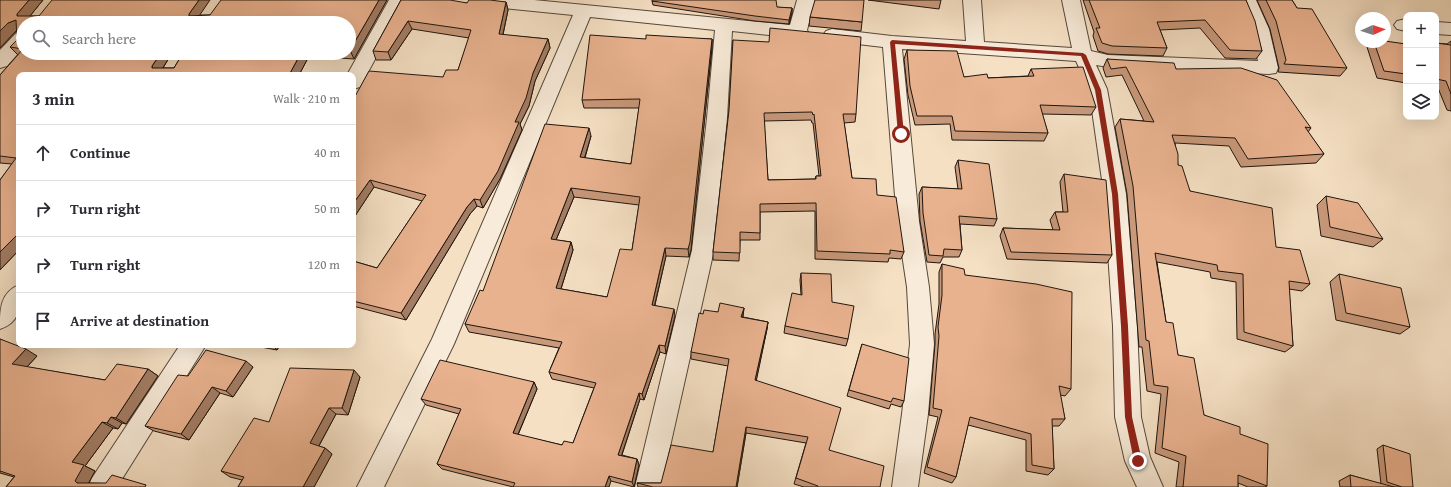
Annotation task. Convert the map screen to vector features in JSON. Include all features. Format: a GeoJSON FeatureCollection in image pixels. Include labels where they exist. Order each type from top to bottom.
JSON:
{"type":"FeatureCollection","features":[{"type":"Feature","properties":{"kind":"street"},"geometry":{"type":"LineString","coordinates":[[356,77],[398,0]]}},
{"type":"Feature","properties":{"kind":"street"},"geometry":{"type":"LineString","coordinates":[[483,0],[892,42],[1083,55],[1108,61],[1269,68],[1260,29],[1247,0]]}},
{"type":"Feature","properties":{"kind":"street"},"geometry":{"type":"LineString","coordinates":[[797,32],[806,0]]}},
{"type":"Feature","properties":{"kind":"street"},"geometry":{"type":"LineString","coordinates":[[972,0],[975,48]]}},
{"type":"Feature","properties":{"kind":"street"},"geometry":{"type":"LineString","coordinates":[[1071,0],[1083,55],[1098,90],[1115,194],[1125,326],[1128,417],[1138,461],[1150,487]]}},
{"type":"Feature","properties":{"kind":"street"},"geometry":{"type":"LineString","coordinates":[[370,487],[442,344],[584,11]]}},
{"type":"Feature","properties":{"kind":"street"},"geometry":{"type":"LineString","coordinates":[[648,487],[703,250],[716,126],[724,25]]}},
{"type":"Feature","properties":{"kind":"street"},"geometry":{"type":"LineString","coordinates":[[1439,28],[1451,29]]}},
{"type":"Feature","properties":{"kind":"street"},"geometry":{"type":"LineString","coordinates":[[892,42],[908,221],[918,287],[922,344],[915,414],[905,487]]}},
{"type":"Feature","properties":{"kind":"street"},"geometry":{"type":"LineString","coordinates":[[0,62],[16,44]]}},
{"type":"Feature","properties":{"kind":"street"},"geometry":{"type":"LineString","coordinates":[[0,319],[16,299]]}},
{"type":"Feature","properties":{"kind":"street"},"geometry":{"type":"LineString","coordinates":[[101,487],[192,348]]}},
{"type":"Feature","properties":{"kind":"building"},"geometry":{"type":"Polygon","coordinates":[[[0,0],[29,0],[17,14],[16,20],[8,23],[0,31],[0,0]]]}},
{"type":"Feature","properties":{"kind":"building"},"geometry":{"type":"Polygon","coordinates":[[[52,0],[199,0],[189,16],[39,16],[52,0]]]}},
{"type":"Feature","properties":{"kind":"building"},"geometry":{"type":"Polygon","coordinates":[[[221,0],[379,0],[356,40],[356,16],[189,16],[210,15],[221,0]]]}},
{"type":"Feature","properties":{"kind":"building"},"geometry":{"type":"Polygon","coordinates":[[[401,0],[450,0],[467,3],[469,0],[506,2],[499,34],[548,39],[533,73],[526,98],[515,122],[519,122],[498,171],[480,200],[474,199],[467,207],[401,313],[356,302],[356,262],[377,268],[426,195],[370,180],[356,200],[356,95],[369,71],[443,77],[446,70],[458,70],[471,30],[408,21],[388,52],[373,51],[401,0]]]}},
{"type":"Feature","properties":{"kind":"building"},"geometry":{"type":"Polygon","coordinates":[[[652,0],[776,0],[777,7],[792,8],[789,20],[652,0]]]}},
{"type":"Feature","properties":{"kind":"building"},"geometry":{"type":"Polygon","coordinates":[[[815,0],[864,0],[862,22],[810,17],[815,0]]]}},
{"type":"Feature","properties":{"kind":"building"},"geometry":{"type":"Polygon","coordinates":[[[1089,0],[1246,0],[1255,21],[1262,51],[1230,50],[1205,20],[1157,22],[1167,48],[1112,46],[1102,43],[1096,28],[1100,28],[1089,0]]]}},
{"type":"Feature","properties":{"kind":"building"},"geometry":{"type":"Polygon","coordinates":[[[1266,0],[1292,0],[1297,8],[1312,9],[1347,68],[1284,64],[1286,60],[1276,21],[1266,0]]]}},
{"type":"Feature","properties":{"kind":"building"},"geometry":{"type":"Polygon","coordinates":[[[770,28],[861,37],[856,114],[843,114],[852,178],[876,179],[877,195],[896,197],[904,252],[890,250],[890,254],[817,251],[816,203],[760,204],[760,233],[740,232],[740,253],[713,252],[729,110],[733,40],[769,42],[770,28]],[[812,112],[764,113],[768,180],[816,179],[816,176],[821,176],[814,114],[813,115],[812,112]]]}},
{"type":"Feature","properties":{"kind":"building"},"geometry":{"type":"Polygon","coordinates":[[[590,35],[646,39],[646,35],[712,39],[690,242],[688,249],[665,248],[652,305],[674,309],[665,346],[659,345],[642,394],[639,393],[618,455],[637,459],[632,482],[609,476],[605,487],[513,487],[515,483],[437,464],[461,409],[421,399],[440,360],[534,382],[513,433],[562,445],[564,441],[573,443],[596,383],[549,372],[562,342],[465,324],[480,290],[483,291],[545,124],[589,128],[580,157],[631,164],[640,99],[582,100],[590,35]],[[571,188],[551,239],[571,242],[556,288],[607,297],[620,249],[632,250],[640,197],[571,188]]]}},
{"type":"Feature","properties":{"kind":"building"},"geometry":{"type":"Polygon","coordinates":[[[16,41],[16,48],[10,47],[16,41]]]}},
{"type":"Feature","properties":{"kind":"building"},"geometry":{"type":"Polygon","coordinates":[[[1391,42],[1403,44],[1403,74],[1384,71],[1376,48],[1391,48],[1391,42]]]}},
{"type":"Feature","properties":{"kind":"building"},"geometry":{"type":"Polygon","coordinates":[[[1439,43],[1451,45],[1451,94],[1446,81],[1439,80],[1439,43]]]}},
{"type":"Feature","properties":{"kind":"building"},"geometry":{"type":"Polygon","coordinates":[[[907,50],[957,51],[964,77],[987,74],[988,78],[1034,76],[1031,69],[1083,67],[1096,107],[1040,105],[1048,133],[955,131],[952,116],[917,116],[910,86],[907,50]]]}},
{"type":"Feature","properties":{"kind":"building"},"geometry":{"type":"Polygon","coordinates":[[[16,57],[16,60],[156,60],[152,68],[174,68],[179,60],[297,60],[291,72],[16,72],[16,158],[0,156],[0,75],[16,57]]]}},
{"type":"Feature","properties":{"kind":"building"},"geometry":{"type":"Polygon","coordinates":[[[1107,59],[1174,63],[1176,69],[1241,68],[1277,80],[1311,128],[1305,127],[1324,154],[1248,159],[1235,138],[1172,135],[1178,154],[1178,165],[1182,166],[1190,191],[1272,208],[1276,247],[1300,250],[1310,284],[1289,281],[1293,346],[1244,332],[1243,274],[1218,271],[1217,265],[1155,253],[1166,322],[1173,323],[1178,355],[1194,358],[1204,415],[1240,427],[1240,434],[1268,444],[1267,486],[1238,475],[1238,487],[1183,487],[1186,456],[1162,448],[1168,387],[1154,385],[1149,341],[1146,340],[1133,186],[1120,119],[1154,122],[1126,67],[1111,69],[1107,59]]]}},
{"type":"Feature","properties":{"kind":"building"},"geometry":{"type":"Polygon","coordinates":[[[16,158],[16,236],[0,252],[0,180],[16,158]]]}},
{"type":"Feature","properties":{"kind":"building"},"geometry":{"type":"Polygon","coordinates":[[[958,160],[989,164],[997,219],[959,216],[962,250],[944,249],[943,256],[929,255],[923,213],[922,187],[962,189],[958,160]]]}},
{"type":"Feature","properties":{"kind":"building"},"geometry":{"type":"Polygon","coordinates":[[[1064,174],[1106,180],[1112,255],[1011,252],[1003,228],[1060,230],[1055,212],[1068,212],[1064,174]]]}},
{"type":"Feature","properties":{"kind":"building"},"geometry":{"type":"Polygon","coordinates":[[[1326,196],[1358,203],[1383,239],[1330,227],[1326,196]]]}},
{"type":"Feature","properties":{"kind":"building"},"geometry":{"type":"Polygon","coordinates":[[[942,264],[964,269],[965,275],[1036,284],[1072,292],[1071,389],[1059,386],[1065,419],[1052,419],[1054,469],[1032,465],[1031,434],[970,417],[956,477],[927,467],[942,410],[933,408],[939,336],[938,327],[942,295],[942,264]]]}},
{"type":"Feature","properties":{"kind":"building"},"geometry":{"type":"Polygon","coordinates":[[[801,273],[831,274],[832,302],[854,306],[848,339],[785,326],[792,293],[802,295],[801,273]]]}},
{"type":"Feature","properties":{"kind":"building"},"geometry":{"type":"Polygon","coordinates":[[[1339,274],[1401,288],[1410,327],[1346,313],[1339,274]]]}},
{"type":"Feature","properties":{"kind":"building"},"geometry":{"type":"Polygon","coordinates":[[[720,303],[744,308],[741,317],[768,322],[755,380],[841,408],[829,450],[884,466],[880,487],[818,487],[796,478],[808,437],[746,427],[736,487],[653,487],[637,483],[661,483],[671,445],[713,452],[729,359],[691,352],[699,313],[703,314],[704,310],[718,312],[720,303]]]}},
{"type":"Feature","properties":{"kind":"building"},"geometry":{"type":"Polygon","coordinates":[[[0,339],[16,345],[16,348],[26,349],[12,364],[105,380],[117,364],[148,369],[116,418],[111,417],[107,423],[102,422],[72,462],[84,465],[75,481],[77,483],[106,483],[112,475],[146,485],[145,487],[6,487],[15,476],[0,471],[0,339]]]}},
{"type":"Feature","properties":{"kind":"building"},"geometry":{"type":"Polygon","coordinates":[[[862,344],[909,358],[904,401],[893,398],[891,402],[849,390],[862,344]]]}},
{"type":"Feature","properties":{"kind":"building"},"geometry":{"type":"Polygon","coordinates":[[[206,350],[246,361],[226,391],[212,387],[181,434],[145,426],[178,375],[188,376],[206,350]]]}},
{"type":"Feature","properties":{"kind":"building"},"geometry":{"type":"Polygon","coordinates":[[[290,368],[354,370],[342,408],[329,408],[310,443],[325,448],[303,487],[238,487],[244,477],[221,471],[254,418],[269,422],[290,368]]]}},
{"type":"Feature","properties":{"kind":"building"},"geometry":{"type":"Polygon","coordinates":[[[1383,445],[1410,454],[1413,487],[1402,487],[1387,482],[1383,445]]]}},
{"type":"Feature","properties":{"kind":"building"},"geometry":{"type":"Polygon","coordinates":[[[1350,475],[1394,487],[1351,487],[1350,475]]]}},
{"type":"Feature","properties":{"kind":"route"},"geometry":{"type":"LineString","coordinates":[[901,134],[892,42],[1083,55],[1090,68],[1098,90],[1115,194],[1125,326],[1128,417],[1138,461]]}}]}
